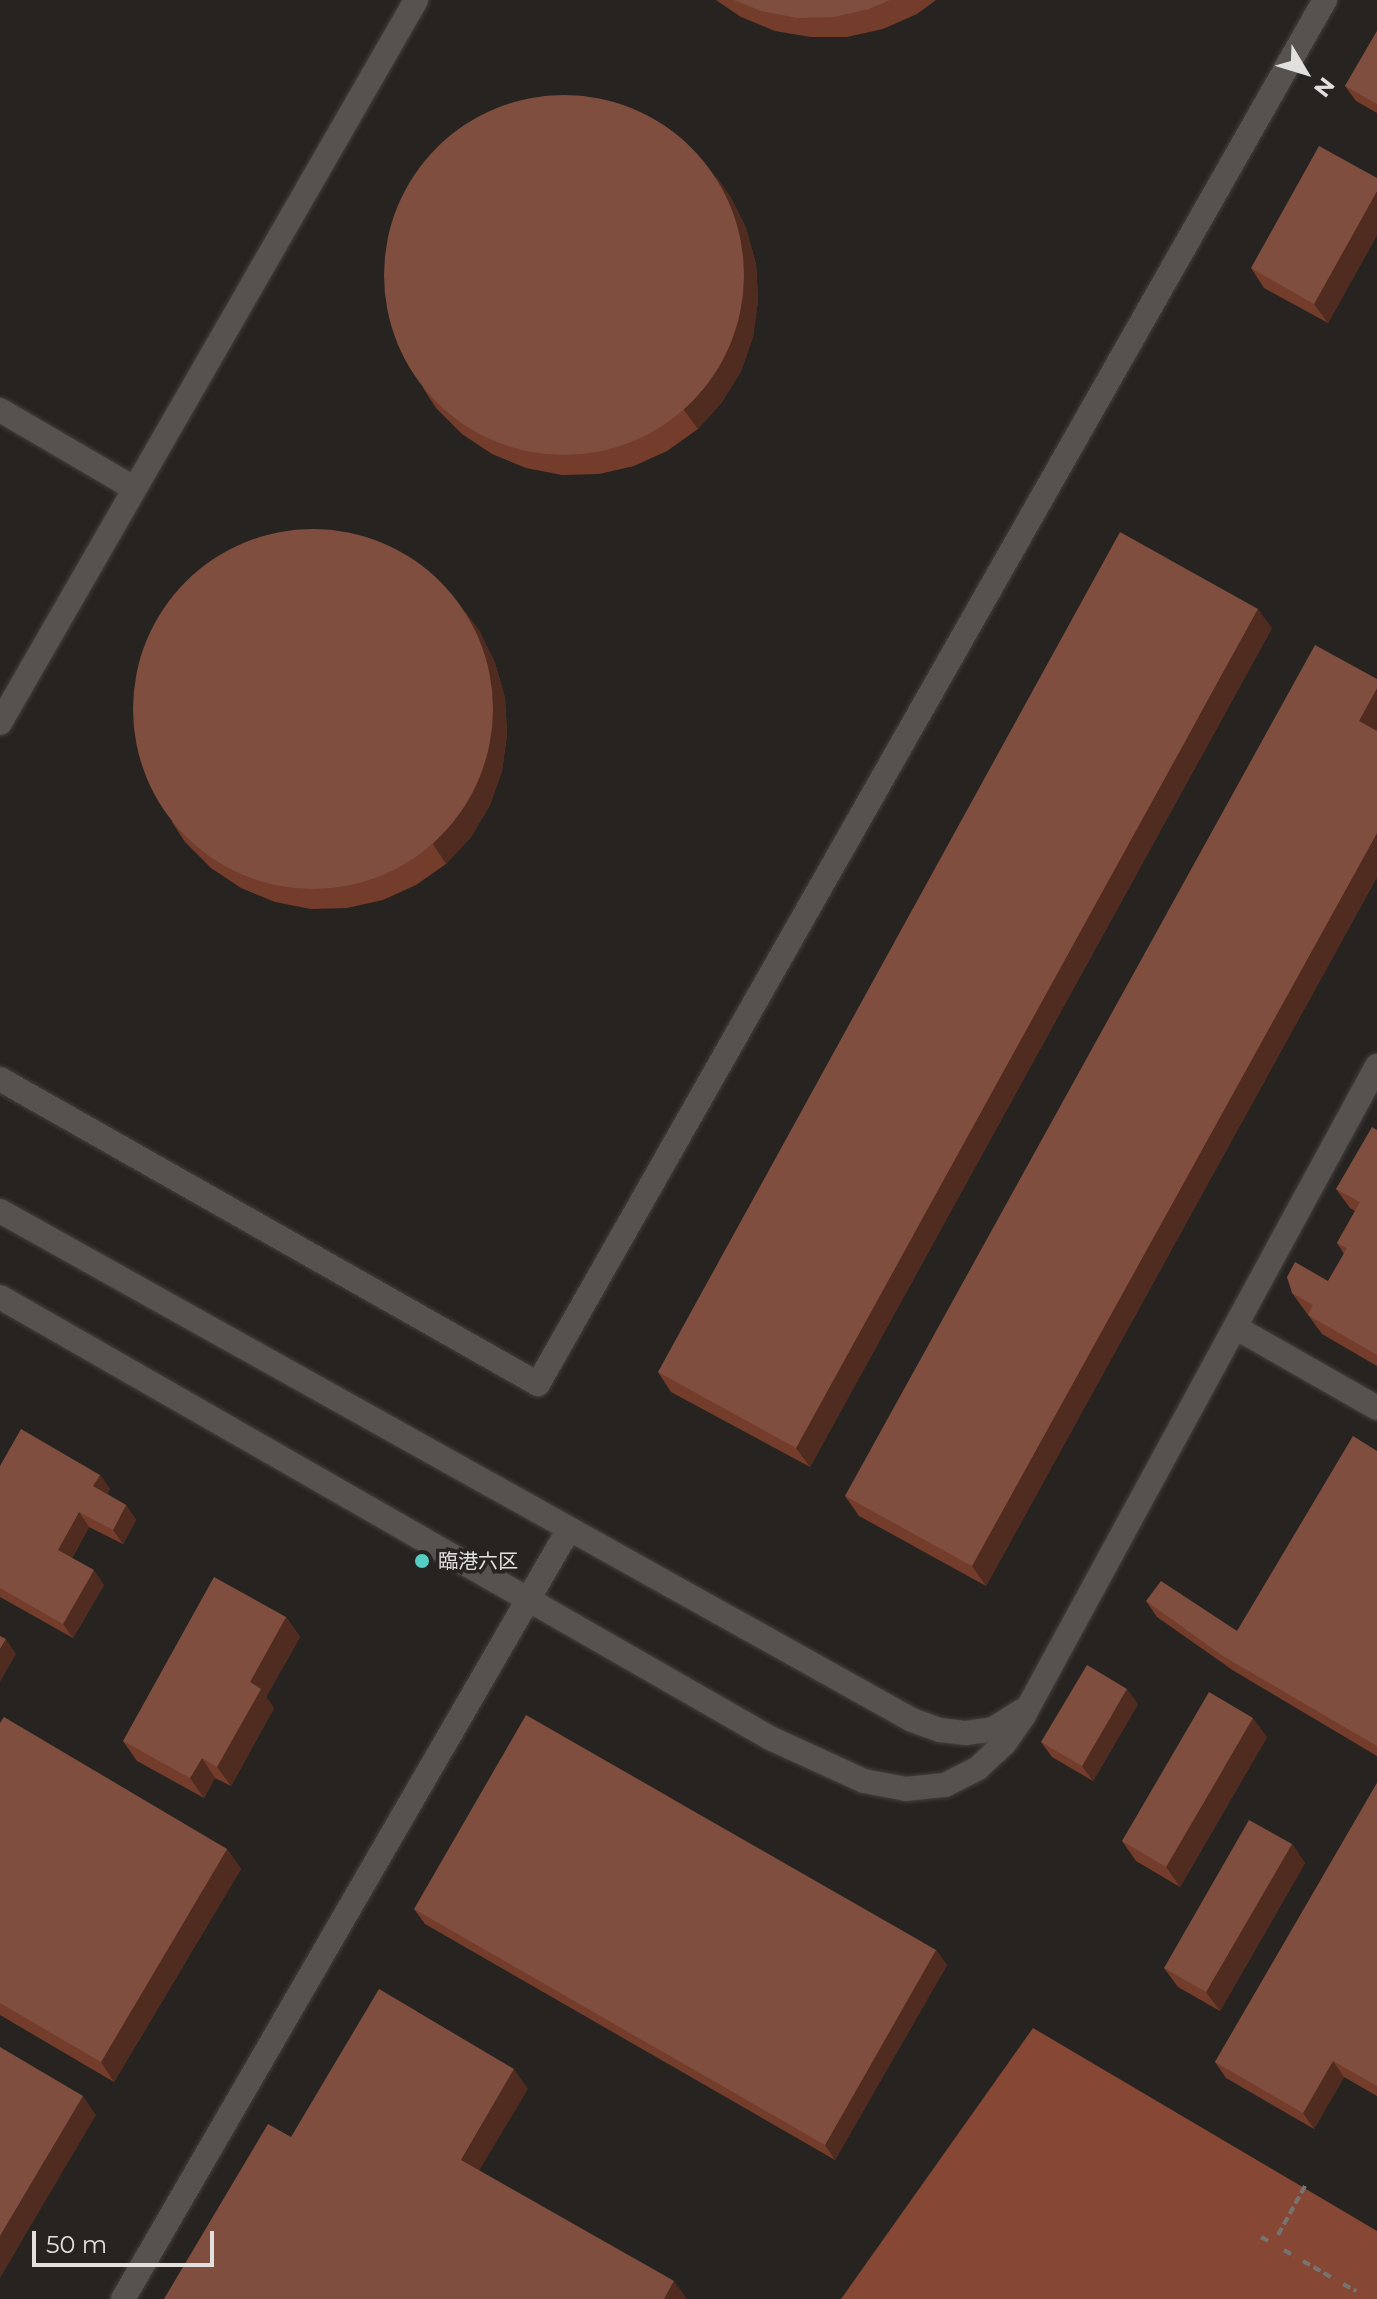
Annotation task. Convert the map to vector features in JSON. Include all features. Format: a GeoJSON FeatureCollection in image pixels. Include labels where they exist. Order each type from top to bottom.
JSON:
{"type":"FeatureCollection","features":[{"type":"Feature","properties":{"kind":"street"},"geometry":{"type":"LineString","coordinates":[[0,723],[416,0]]}},
{"type":"Feature","properties":{"kind":"street"},"geometry":{"type":"LineString","coordinates":[[0,1079],[538,1384],[1325,0]]}},
{"type":"Feature","properties":{"kind":"street"},"geometry":{"type":"LineString","coordinates":[[0,410],[135,489]]}},
{"type":"Feature","properties":{"kind":"street"},"geometry":{"type":"LineString","coordinates":[[0,1297],[770,1738],[864,1781],[906,1789],[945,1785],[987,1760],[1004,1744],[1032,1701],[1377,1066]]}},
{"type":"Feature","properties":{"kind":"street"},"geometry":{"type":"LineString","coordinates":[[0,1211],[912,1720],[953,1732],[993,1729],[1032,1701]]}},
{"type":"Feature","properties":{"kind":"street"},"geometry":{"type":"LineString","coordinates":[[1235,1327],[1377,1408]]}},
{"type":"Feature","properties":{"kind":"street"},"geometry":{"type":"LineString","coordinates":[[123,2299],[569,1529]]}},
{"type":"Feature","properties":{"kind":"path"},"geometry":{"type":"LineString","coordinates":[[1278,2235],[1306,2184]]}},
{"type":"Feature","properties":{"kind":"path"},"geometry":{"type":"LineString","coordinates":[[1261,2237],[1270,2242]]}},
{"type":"Feature","properties":{"kind":"path"},"geometry":{"type":"LineString","coordinates":[[1284,2250],[1294,2256]]}},
{"type":"Feature","properties":{"kind":"path"},"geometry":{"type":"LineString","coordinates":[[1303,2261],[1334,2279]]}},
{"type":"Feature","properties":{"kind":"path"},"geometry":{"type":"LineString","coordinates":[[1343,2284],[1356,2291]]}},
{"type":"Feature","properties":{"kind":"shaded area"},"geometry":{"type":"Polygon","coordinates":[[[1033,2028],[1377,2231],[1377,2299],[841,2299],[1033,2028]]]}},
{"type":"Feature","properties":{"kind":"building"},"geometry":{"type":"Polygon","coordinates":[[[734,0],[890,0],[869,9],[834,17],[797,18],[761,11],[734,0]]]}},
{"type":"Feature","properties":{"kind":"building"},"geometry":{"type":"Polygon","coordinates":[[[1377,31],[1377,104],[1345,86],[1377,31]]]}},
{"type":"Feature","properties":{"kind":"building"},"geometry":{"type":"Polygon","coordinates":[[[564,95],[599,98],[633,108],[664,125],[691,148],[714,175],[731,206],[741,240],[744,275],[741,310],[731,344],[714,375],[691,402],[664,425],[633,442],[599,452],[564,455],[529,452],[495,442],[464,425],[437,402],[414,375],[397,344],[387,310],[384,275],[387,240],[397,206],[414,175],[437,148],[464,125],[495,108],[529,98],[564,95]]]}},
{"type":"Feature","properties":{"kind":"building"},"geometry":{"type":"Polygon","coordinates":[[[1319,146],[1377,178],[1377,191],[1314,304],[1251,268],[1319,146]]]}},
{"type":"Feature","properties":{"kind":"building"},"geometry":{"type":"Polygon","coordinates":[[[313,529],[348,532],[382,542],[413,559],[440,582],[463,609],[480,640],[490,674],[493,709],[490,744],[480,778],[463,809],[440,836],[413,859],[382,876],[348,886],[313,889],[278,886],[244,876],[213,859],[186,836],[163,809],[146,778],[136,744],[133,709],[136,674],[146,640],[163,609],[186,582],[213,559],[244,542],[278,532],[313,529]]]}},
{"type":"Feature","properties":{"kind":"building"},"geometry":{"type":"Polygon","coordinates":[[[1120,532],[1258,609],[796,1448],[658,1372],[1120,532]]]}},
{"type":"Feature","properties":{"kind":"building"},"geometry":{"type":"Polygon","coordinates":[[[1315,645],[1377,679],[1377,688],[1359,721],[1377,731],[1377,833],[972,1566],[845,1496],[1315,645]]]}},
{"type":"Feature","properties":{"kind":"building"},"geometry":{"type":"Polygon","coordinates":[[[1372,1127],[1377,1130],[1377,1355],[1308,1315],[1313,1305],[1292,1293],[1287,1277],[1295,1262],[1328,1281],[1347,1248],[1337,1243],[1360,1202],[1336,1189],[1372,1127]]]}},
{"type":"Feature","properties":{"kind":"building"},"geometry":{"type":"Polygon","coordinates":[[[21,1429],[100,1475],[93,1486],[126,1505],[113,1530],[79,1512],[58,1550],[94,1570],[63,1624],[0,1588],[0,1466],[21,1429]]]}},
{"type":"Feature","properties":{"kind":"building"},"geometry":{"type":"Polygon","coordinates":[[[1353,1436],[1377,1451],[1377,1746],[1223,1656],[1146,1601],[1161,1581],[1237,1631],[1353,1436]]]}},
{"type":"Feature","properties":{"kind":"building"},"geometry":{"type":"Polygon","coordinates":[[[214,1577],[286,1617],[250,1682],[261,1689],[217,1767],[202,1758],[190,1778],[123,1741],[214,1577]]]}},
{"type":"Feature","properties":{"kind":"building"},"geometry":{"type":"Polygon","coordinates":[[[1087,1665],[1127,1689],[1082,1766],[1041,1742],[1087,1665]]]}},
{"type":"Feature","properties":{"kind":"building"},"geometry":{"type":"Polygon","coordinates":[[[1209,1692],[1253,1718],[1166,1867],[1122,1841],[1209,1692]]]}},
{"type":"Feature","properties":{"kind":"building"},"geometry":{"type":"Polygon","coordinates":[[[526,1715],[936,1950],[825,2145],[414,1909],[526,1715]]]}},
{"type":"Feature","properties":{"kind":"building"},"geometry":{"type":"Polygon","coordinates":[[[4,1717],[227,1849],[101,2062],[0,2003],[0,1723],[4,1717]]]}},
{"type":"Feature","properties":{"kind":"building"},"geometry":{"type":"Polygon","coordinates":[[[1377,1783],[1377,2086],[1333,2061],[1303,2113],[1215,2062],[1377,1783]]]}},
{"type":"Feature","properties":{"kind":"building"},"geometry":{"type":"Polygon","coordinates":[[[1249,1820],[1292,1844],[1206,1992],[1164,1968],[1249,1820]]]}},
{"type":"Feature","properties":{"kind":"building"},"geometry":{"type":"Polygon","coordinates":[[[379,1989],[514,2069],[461,2160],[674,2281],[664,2299],[164,2299],[268,2124],[291,2137],[379,1989]]]}},
{"type":"Feature","properties":{"kind":"building"},"geometry":{"type":"Polygon","coordinates":[[[0,2047],[83,2096],[0,2236],[0,2047]]]}},
{"type":"Feature","properties":{"kind":"place","name":"臨港六区"},"geometry":{"type":"Point","coordinates":[422,1561]}}]}
